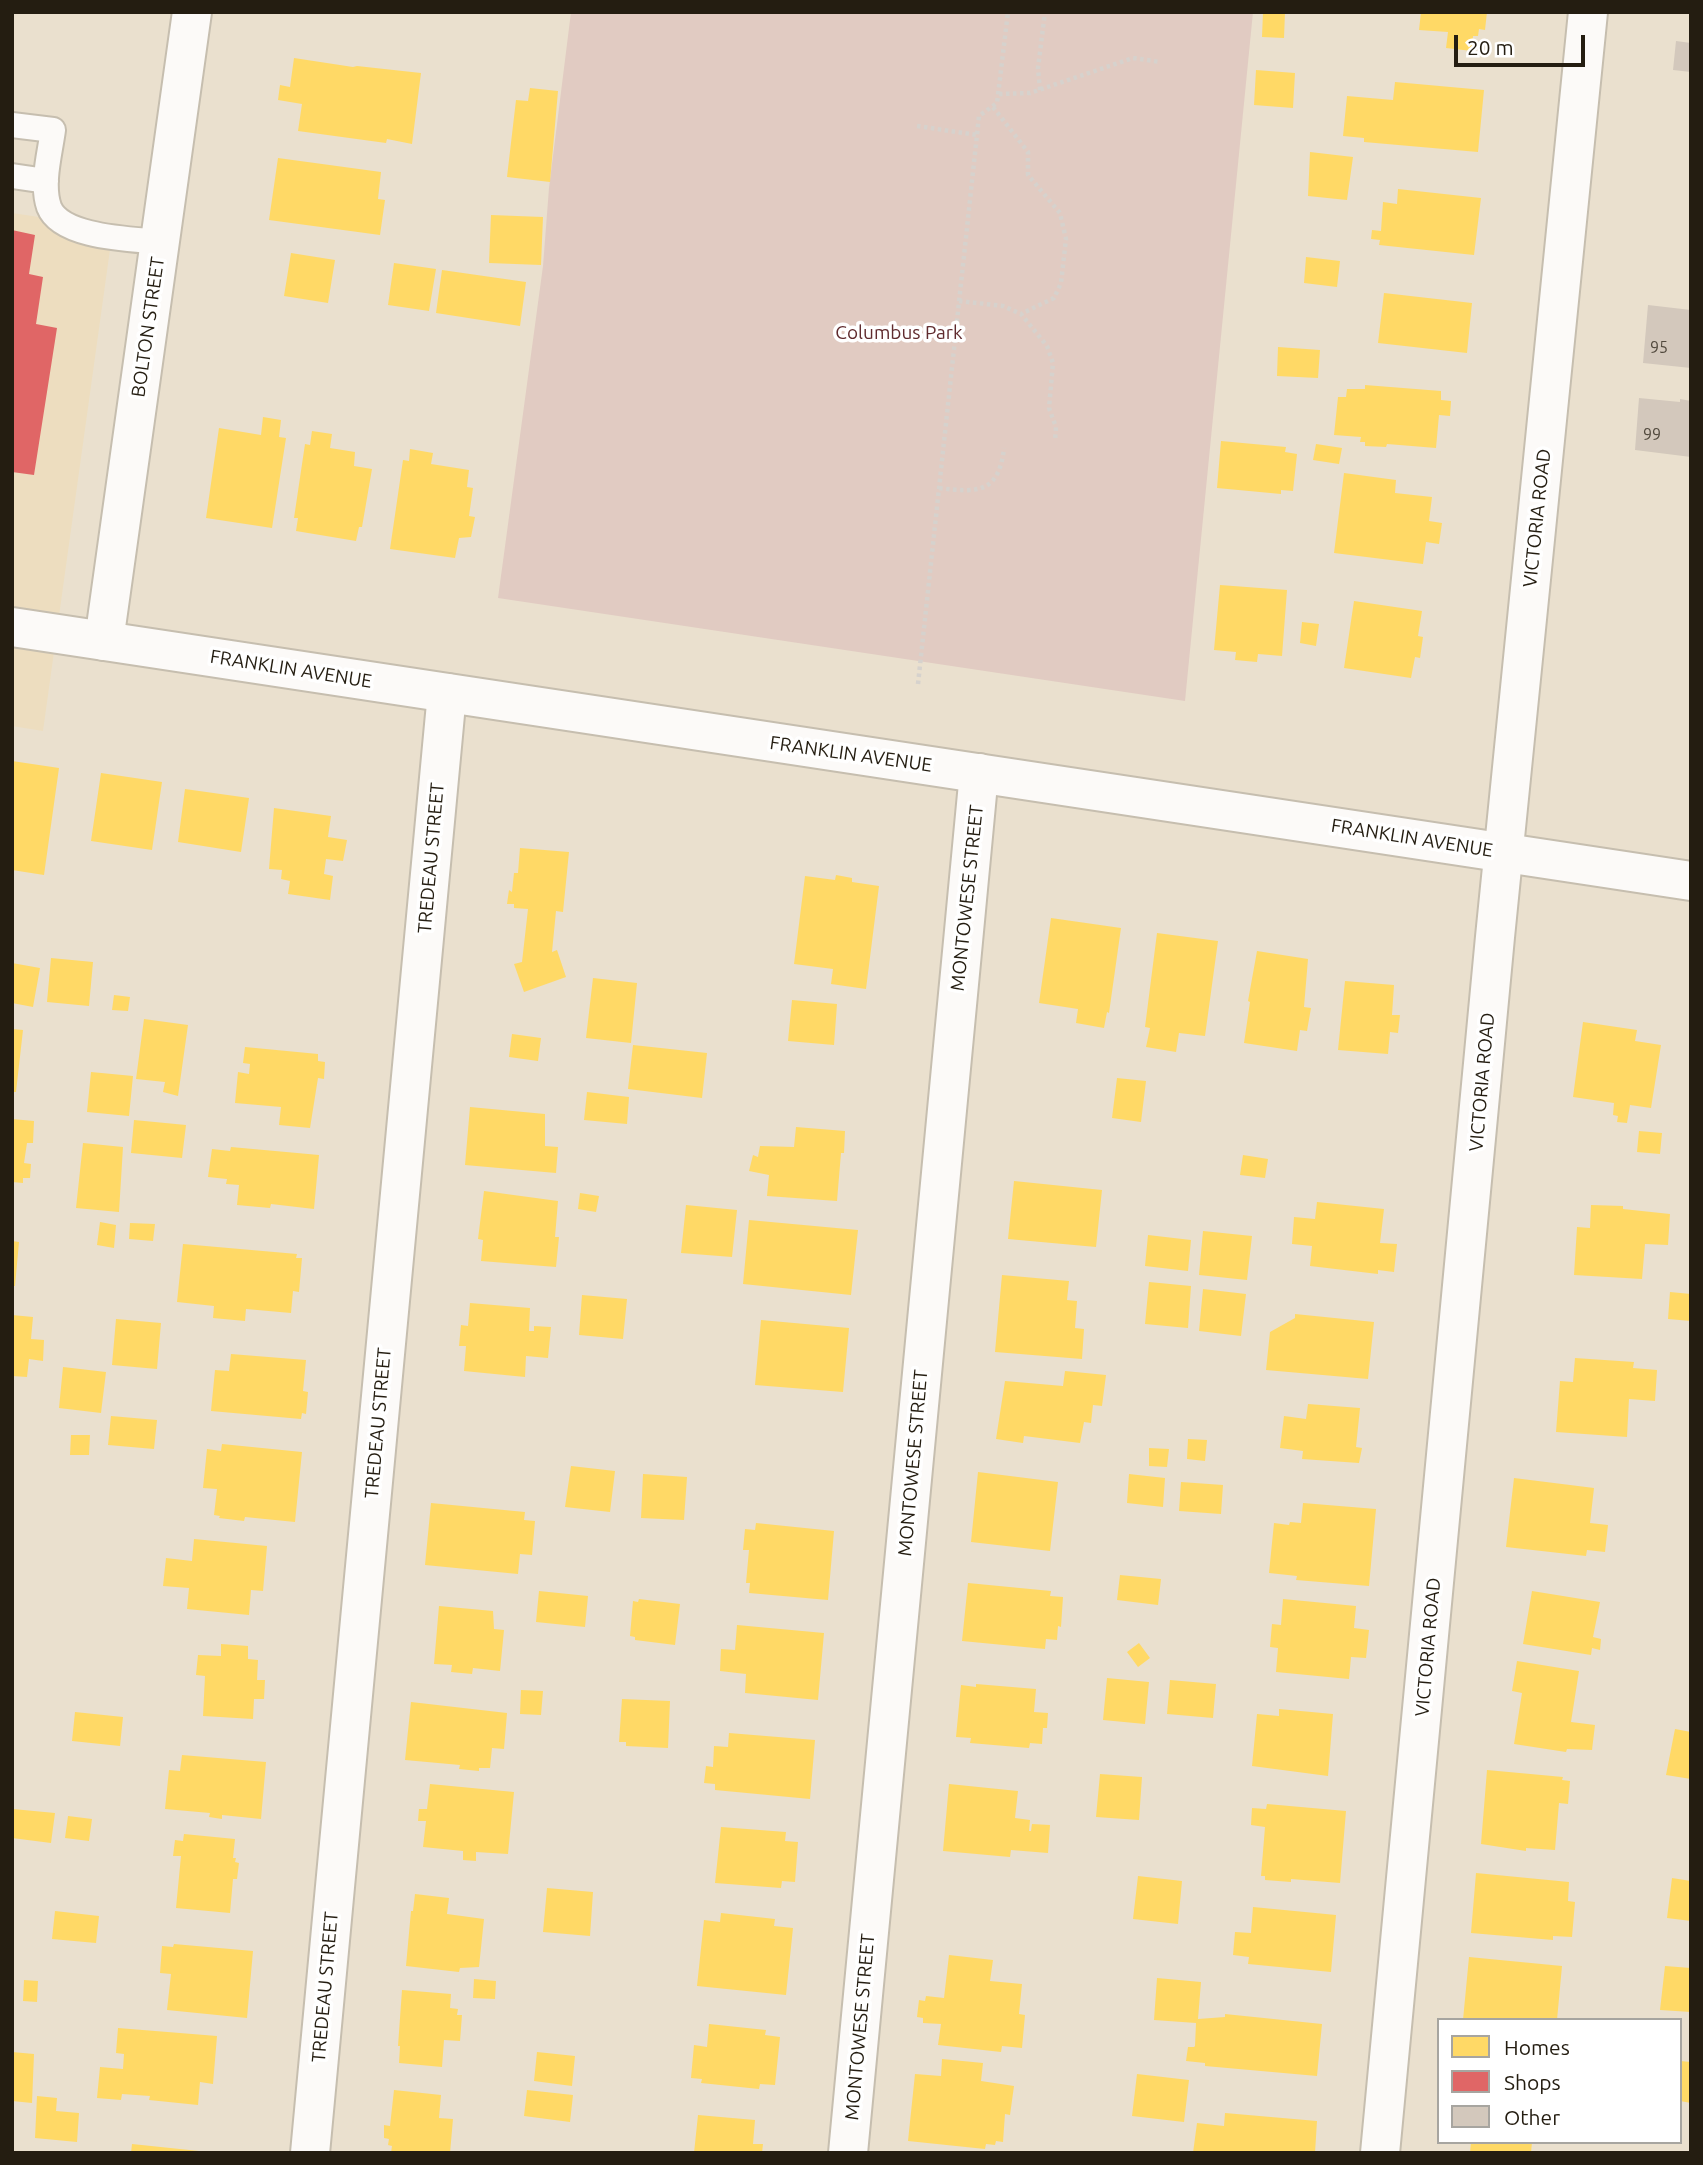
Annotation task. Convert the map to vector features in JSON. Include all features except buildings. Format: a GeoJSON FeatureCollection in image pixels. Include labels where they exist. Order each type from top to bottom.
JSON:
{"type":"FeatureCollection","features":[{"type":"Feature","properties":{"kind":"street","name":"BOLTON STREET"},"geometry":{"type":"LineString","coordinates":[[104,641],[192,12]]}},
{"type":"Feature","properties":{"kind":"street","name":"VICTORIA ROAD"},"geometry":{"type":"LineString","coordinates":[[1380,2153],[1504,852],[1588,12]]}},
{"type":"Feature","properties":{"kind":"street","name":"FRANKLIN AVENUE"},"geometry":{"type":"LineString","coordinates":[[12,627],[1691,881]]}},
{"type":"Feature","properties":{"kind":"street","name":"TREDEAU STREET"},"geometry":{"type":"LineString","coordinates":[[310,2153],[447,693]]}},
{"type":"Feature","properties":{"kind":"street","name":"MONTOWESE STREET"},"geometry":{"type":"LineString","coordinates":[[848,2153],[979,773]]}},
{"type":"Feature","properties":{"kind":"lane"},"geometry":{"type":"LineString","coordinates":[[12,125],[53,130],[46,181],[50,207],[59,220],[72,228],[89,233],[160,242]]}},
{"type":"Feature","properties":{"kind":"lane"},"geometry":{"type":"LineString","coordinates":[[12,176],[46,181]]}},
{"type":"Feature","properties":{"kind":"path"},"geometry":{"type":"LineString","coordinates":[[918,684],[979,116],[997,103],[1008,12]]}},
{"type":"Feature","properties":{"kind":"path"},"geometry":{"type":"LineString","coordinates":[[1040,90],[1038,68],[1045,12]]}},
{"type":"Feature","properties":{"kind":"path"},"geometry":{"type":"LineString","coordinates":[[998,94],[1030,93],[1133,58],[1160,62]]}},
{"type":"Feature","properties":{"kind":"path"},"geometry":{"type":"LineString","coordinates":[[993,107],[1028,152],[1028,175],[1059,213],[1066,239],[1061,283],[1054,298],[1021,314]]}},
{"type":"Feature","properties":{"kind":"path"},"geometry":{"type":"LineString","coordinates":[[917,126],[977,135]]}},
{"type":"Feature","properties":{"kind":"path"},"geometry":{"type":"LineString","coordinates":[[959,300],[1003,306],[1021,314],[1047,346],[1053,363],[1049,408],[1056,427],[1055,441]]}},
{"type":"Feature","properties":{"kind":"path"},"geometry":{"type":"LineString","coordinates":[[939,488],[978,491],[993,480],[1002,467],[1004,448]]}},
{"type":"Feature","properties":{"kind":"shaded area"},"geometry":{"type":"Polygon","coordinates":[[[12,213],[113,228],[43,731],[12,726],[12,213]]]}},
{"type":"Feature","properties":{"kind":"green space","name":"Columbus Park"},"geometry":{"type":"Polygon","coordinates":[[[571,12],[1253,12],[1185,701],[498,598],[543,266],[549,188],[571,12]]]}}]}
